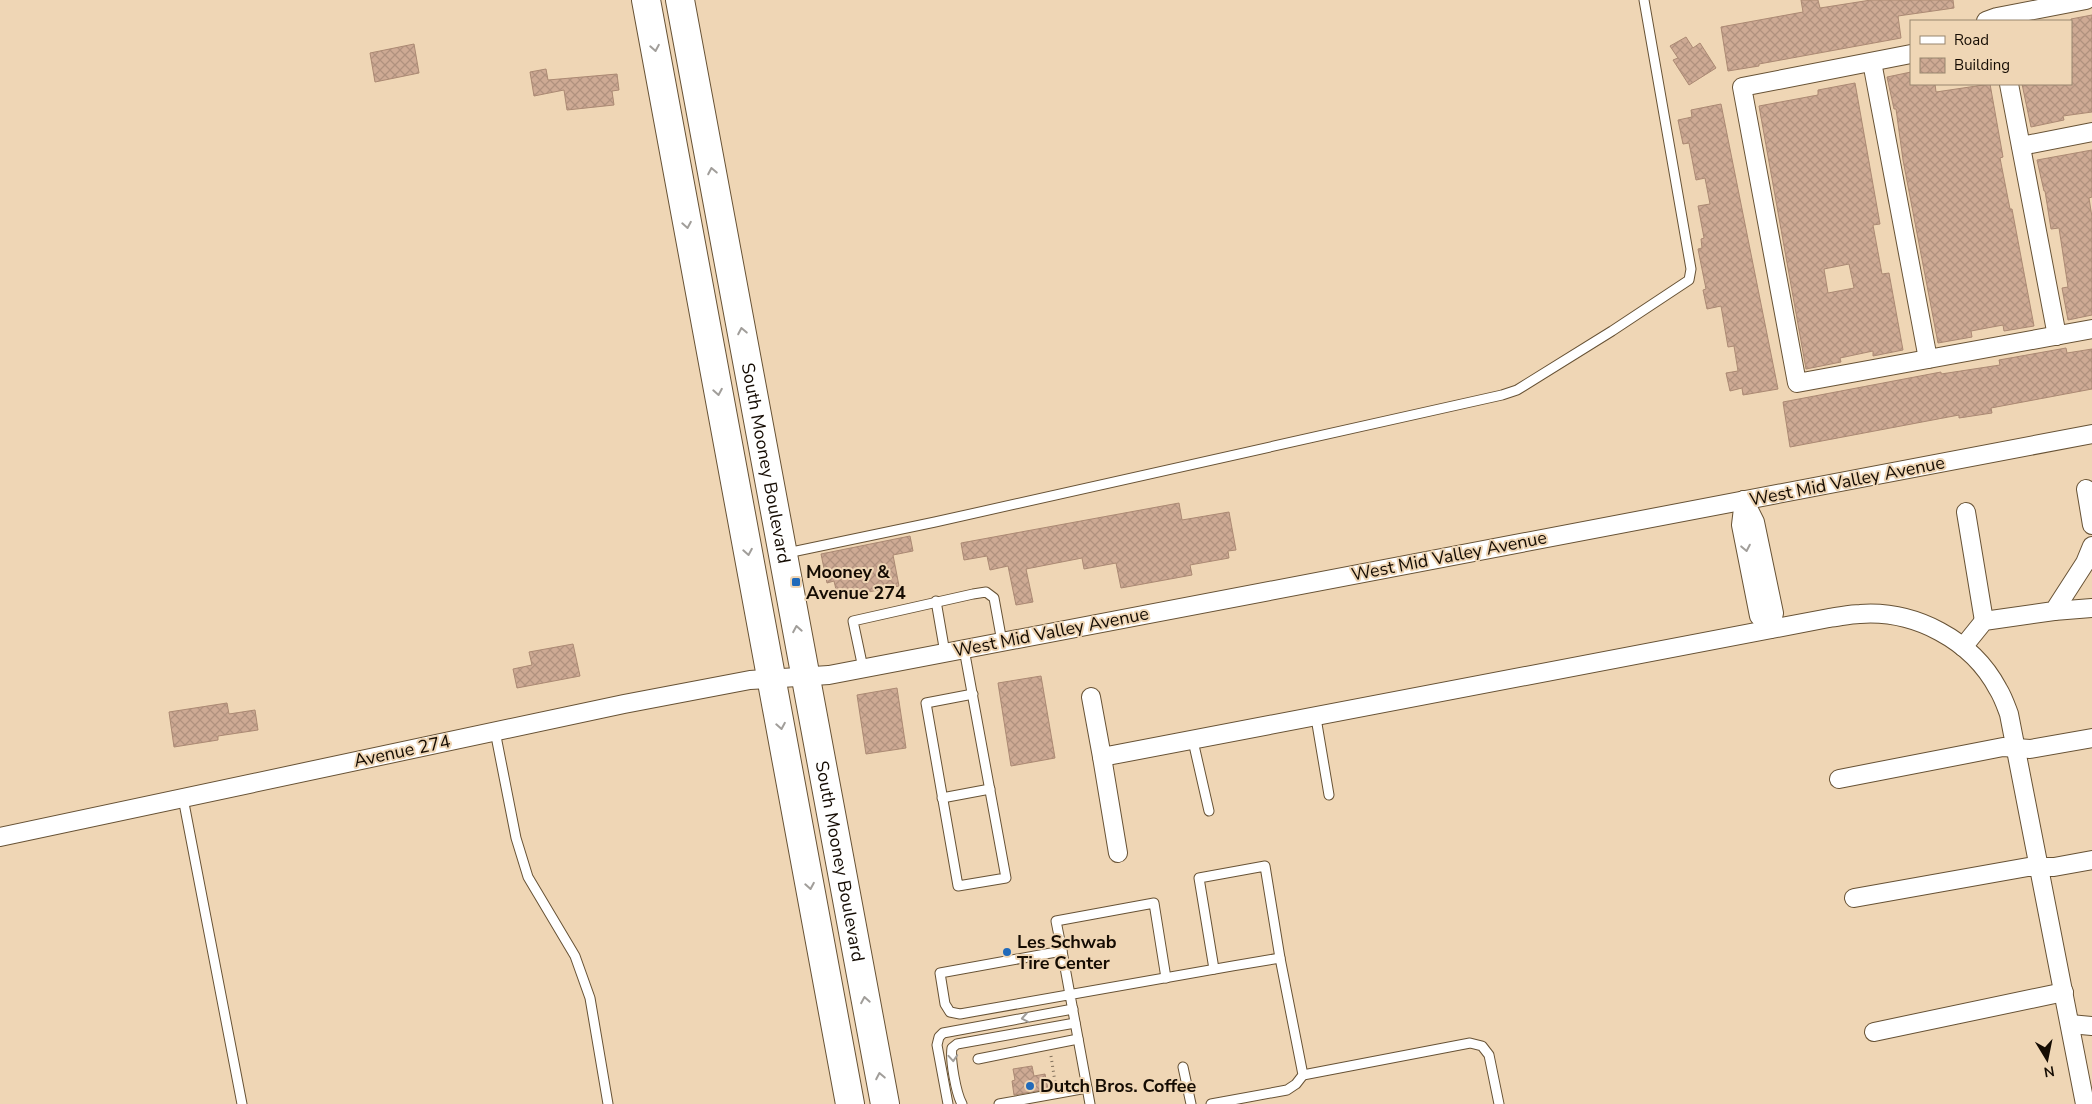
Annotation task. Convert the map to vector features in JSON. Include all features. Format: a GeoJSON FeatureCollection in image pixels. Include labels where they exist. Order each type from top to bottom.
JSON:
{"type":"FeatureCollection","features":[{"type":"Feature","properties":{"kind":"main road","name":"South Mooney Boulevard"},"geometry":{"type":"LineString","coordinates":[[646,0],[850,1104]]}},
{"type":"Feature","properties":{"kind":"main road","name":"South Mooney Boulevard"},"geometry":{"type":"LineString","coordinates":[[680,0],[885,1104]]}},
{"type":"Feature","properties":{"kind":"main road"},"geometry":{"type":"LineString","coordinates":[[818,932],[835,962],[843,991],[866,1104]]}},
{"type":"Feature","properties":{"kind":"street"},"geometry":{"type":"LineString","coordinates":[[1993,20],[2086,0]]}},
{"type":"Feature","properties":{"kind":"street"},"geometry":{"type":"LineString","coordinates":[[1910,54],[1742,87],[1797,384],[2092,329]]}},
{"type":"Feature","properties":{"kind":"street"},"geometry":{"type":"LineString","coordinates":[[1872,62],[1928,360]]}},
{"type":"Feature","properties":{"kind":"street"},"geometry":{"type":"LineString","coordinates":[[2009,85],[2057,336]]}},
{"type":"Feature","properties":{"kind":"street"},"geometry":{"type":"LineString","coordinates":[[2021,146],[2092,132]]}},
{"type":"Feature","properties":{"kind":"street","name":"West Mid Valley Avenue"},"geometry":{"type":"LineString","coordinates":[[806,676],[828,675],[945,653],[2092,434]]}},
{"type":"Feature","properties":{"kind":"street"},"geometry":{"type":"LineString","coordinates":[[2086,489],[2092,525]]}},
{"type":"Feature","properties":{"kind":"street"},"geometry":{"type":"LineString","coordinates":[[1744,500],[1741,525],[1759,616],[1770,629]]}},
{"type":"Feature","properties":{"kind":"street"},"geometry":{"type":"LineString","coordinates":[[1966,512],[1984,621]]}},
{"type":"Feature","properties":{"kind":"street"},"geometry":{"type":"LineString","coordinates":[[2054,610],[2086,563],[2092,546]]}},
{"type":"Feature","properties":{"kind":"street"},"geometry":{"type":"LineString","coordinates":[[1963,647],[1984,621],[2054,610],[2092,608]]}},
{"type":"Feature","properties":{"kind":"street"},"geometry":{"type":"LineString","coordinates":[[1102,757],[1316,718],[1770,629],[1860,614],[1886,614],[1911,619],[1937,629],[1963,647],[1983,667],[1998,688],[2010,714],[2085,1104]]}},
{"type":"Feature","properties":{"kind":"street","name":"Avenue 274"},"geometry":{"type":"LineString","coordinates":[[0,838],[643,700],[750,680],[806,676]]}},
{"type":"Feature","properties":{"kind":"street"},"geometry":{"type":"LineString","coordinates":[[1091,697],[1118,853]]}},
{"type":"Feature","properties":{"kind":"street"},"geometry":{"type":"LineString","coordinates":[[1839,779],[2003,747],[2030,749],[2092,738]]}},
{"type":"Feature","properties":{"kind":"street"},"geometry":{"type":"LineString","coordinates":[[1854,898],[2028,867],[2054,866],[2092,860]]}},
{"type":"Feature","properties":{"kind":"street"},"geometry":{"type":"LineString","coordinates":[[1874,1032],[2064,992]]}},
{"type":"Feature","properties":{"kind":"street"},"geometry":{"type":"LineString","coordinates":[[2070,1024],[2092,1026]]}},
{"type":"Feature","properties":{"kind":"lane"},"geometry":{"type":"LineString","coordinates":[[784,553],[935,522],[1373,423],[1493,398],[1517,390],[1612,331],[1689,280],[1690,269],[1644,0]]}},
{"type":"Feature","properties":{"kind":"lane"},"geometry":{"type":"LineString","coordinates":[[863,668],[853,620],[936,601],[986,592],[991,595],[994,598],[1002,642]]}},
{"type":"Feature","properties":{"kind":"lane"},"geometry":{"type":"LineString","coordinates":[[936,601],[945,653]]}},
{"type":"Feature","properties":{"kind":"lane"},"geometry":{"type":"LineString","coordinates":[[964,649],[973,694],[1006,878],[958,886],[926,703],[973,694]]}},
{"type":"Feature","properties":{"kind":"lane"},"geometry":{"type":"LineString","coordinates":[[1316,718],[1330,795]]}},
{"type":"Feature","properties":{"kind":"lane"},"geometry":{"type":"LineString","coordinates":[[495,731],[516,838],[528,877],[575,956],[590,998],[608,1104]]}},
{"type":"Feature","properties":{"kind":"lane"},"geometry":{"type":"LineString","coordinates":[[1193,741],[1209,811]]}},
{"type":"Feature","properties":{"kind":"lane"},"geometry":{"type":"LineString","coordinates":[[942,798],[990,789]]}},
{"type":"Feature","properties":{"kind":"lane"},"geometry":{"type":"LineString","coordinates":[[183,798],[242,1104]]}},
{"type":"Feature","properties":{"kind":"lane"},"geometry":{"type":"LineString","coordinates":[[1214,969],[1199,878],[1265,866],[1280,958],[1303,1075]]}},
{"type":"Feature","properties":{"kind":"lane"},"geometry":{"type":"LineString","coordinates":[[1090,1104],[1056,921],[1154,904],[1166,978]]}},
{"type":"Feature","properties":{"kind":"lane"},"geometry":{"type":"LineString","coordinates":[[1062,951],[940,973],[944,1004],[950,1012],[960,1014],[1280,958]]}},
{"type":"Feature","properties":{"kind":"lane"},"geometry":{"type":"LineString","coordinates":[[948,1104],[937,1045],[939,1037],[943,1033],[1073,1009]]}},
{"type":"Feature","properties":{"kind":"lane"},"geometry":{"type":"LineString","coordinates":[[962,1104],[957,1091],[951,1053],[952,1048],[957,1044],[1075,1023]]}},
{"type":"Feature","properties":{"kind":"lane"},"geometry":{"type":"LineString","coordinates":[[978,1059],[1078,1039]]}},
{"type":"Feature","properties":{"kind":"lane"},"geometry":{"type":"LineString","coordinates":[[1211,1104],[1287,1090],[1296,1084],[1303,1075],[1470,1043],[1482,1046],[1489,1055],[1499,1104]]}},
{"type":"Feature","properties":{"kind":"lane"},"geometry":{"type":"LineString","coordinates":[[1183,1066],[1191,1104]]}},
{"type":"Feature","properties":{"kind":"lane"},"geometry":{"type":"LineString","coordinates":[[999,1104],[1087,1088]]}},
{"type":"Feature","properties":{"kind":"path"},"geometry":{"type":"LineString","coordinates":[[1049,1045],[1056,1088],[1073,1084],[1074,1091]]}},
{"type":"Feature","properties":{"kind":"building"},"geometry":{"type":"Polygon","coordinates":[[[1801,0],[1818,0],[1820,8],[1871,0],[1953,0],[1954,8],[1898,16],[1901,38],[1728,71],[1721,27],[1803,12],[1801,0]]]}},
{"type":"Feature","properties":{"kind":"building"},"geometry":{"type":"Polygon","coordinates":[[[2092,15],[2092,112],[2063,116],[2064,120],[2031,127],[2022,85],[2072,85],[2071,19],[2092,15]]]}},
{"type":"Feature","properties":{"kind":"building"},"geometry":{"type":"Polygon","coordinates":[[[1686,37],[1693,48],[1700,43],[1716,68],[1689,85],[1673,60],[1678,58],[1670,46],[1686,37]]]}},
{"type":"Feature","properties":{"kind":"building"},"geometry":{"type":"Polygon","coordinates":[[[414,44],[419,73],[375,82],[370,53],[414,44]]]}},
{"type":"Feature","properties":{"kind":"building"},"geometry":{"type":"Polygon","coordinates":[[[546,69],[548,80],[617,74],[619,90],[612,91],[614,105],[567,110],[564,90],[534,96],[530,72],[546,69]]]}},
{"type":"Feature","properties":{"kind":"building"},"geometry":{"type":"Polygon","coordinates":[[[1910,72],[1910,85],[1935,85],[1936,92],[1990,85],[2003,157],[2000,158],[2010,209],[2012,209],[2034,326],[2004,331],[2003,325],[1971,331],[1972,337],[1938,343],[1903,160],[1896,109],[1894,109],[1887,77],[1910,72]]]}},
{"type":"Feature","properties":{"kind":"building"},"geometry":{"type":"Polygon","coordinates":[[[1855,83],[1880,224],[1873,225],[1882,274],[1889,273],[1903,350],[1873,356],[1873,351],[1840,358],[1841,362],[1806,369],[1759,106],[1818,95],[1818,90],[1855,83]],[[1849,264],[1824,269],[1828,293],[1854,288],[1849,264]]]}},
{"type":"Feature","properties":{"kind":"building"},"geometry":{"type":"Polygon","coordinates":[[[1721,104],[1778,389],[1743,395],[1742,388],[1730,391],[1726,373],[1738,371],[1734,346],[1728,347],[1721,306],[1707,309],[1703,290],[1706,289],[1698,249],[1702,248],[1701,239],[1704,238],[1698,206],[1710,204],[1705,178],[1696,180],[1689,143],[1683,144],[1678,120],[1692,117],[1691,110],[1721,104]]]}},
{"type":"Feature","properties":{"kind":"building"},"geometry":{"type":"Polygon","coordinates":[[[2092,150],[2092,197],[2089,198],[2092,217],[2092,315],[2068,320],[2062,288],[2068,287],[2059,228],[2051,229],[2045,191],[2037,160],[2092,150]]]}},
{"type":"Feature","properties":{"kind":"building"},"geometry":{"type":"Polygon","coordinates":[[[2066,348],[2067,353],[2092,349],[2092,389],[1991,408],[1992,413],[1959,418],[1959,415],[1790,447],[1783,402],[1941,372],[1941,374],[2000,365],[1999,360],[2066,348]]]}},
{"type":"Feature","properties":{"kind":"building"},"geometry":{"type":"Polygon","coordinates":[[[1179,503],[1182,520],[1229,512],[1236,550],[1228,551],[1229,558],[1190,565],[1192,575],[1121,588],[1116,563],[1084,569],[1082,558],[1026,569],[1033,602],[1016,605],[1008,566],[990,570],[987,556],[964,560],[961,543],[1179,503]]]}},
{"type":"Feature","properties":{"kind":"building"},"geometry":{"type":"Polygon","coordinates":[[[910,536],[913,551],[893,555],[899,586],[838,598],[834,581],[827,583],[821,554],[910,536]]]}},
{"type":"Feature","properties":{"kind":"building"},"geometry":{"type":"Polygon","coordinates":[[[573,644],[580,676],[517,688],[513,669],[532,665],[529,652],[573,644]]]}},
{"type":"Feature","properties":{"kind":"building"},"geometry":{"type":"Polygon","coordinates":[[[1041,676],[1055,758],[1011,766],[998,683],[1041,676]]]}},
{"type":"Feature","properties":{"kind":"building"},"geometry":{"type":"Polygon","coordinates":[[[897,688],[906,748],[866,754],[857,695],[897,688]]]}},
{"type":"Feature","properties":{"kind":"building"},"geometry":{"type":"Polygon","coordinates":[[[227,703],[229,714],[255,710],[258,730],[218,736],[218,740],[174,747],[169,712],[227,703]]]}},
{"type":"Feature","properties":{"kind":"building","name":"Dutch Bros. Coffee"},"geometry":{"type":"Polygon","coordinates":[[[1032,1066],[1034,1076],[1045,1074],[1048,1089],[1014,1095],[1012,1081],[1015,1080],[1013,1069],[1032,1066]]]}},
{"type":"Feature","properties":{"kind":"place","name":"Mooney & Avenue 274"},"geometry":{"type":"Point","coordinates":[796,582]}},
{"type":"Feature","properties":{"kind":"place","name":"Les Schwab Tire Center"},"geometry":{"type":"Point","coordinates":[1007,952]}},
{"type":"Feature","properties":{"kind":"place","name":"Dutch Bros. Coffee"},"geometry":{"type":"Point","coordinates":[1030,1086]}}]}
